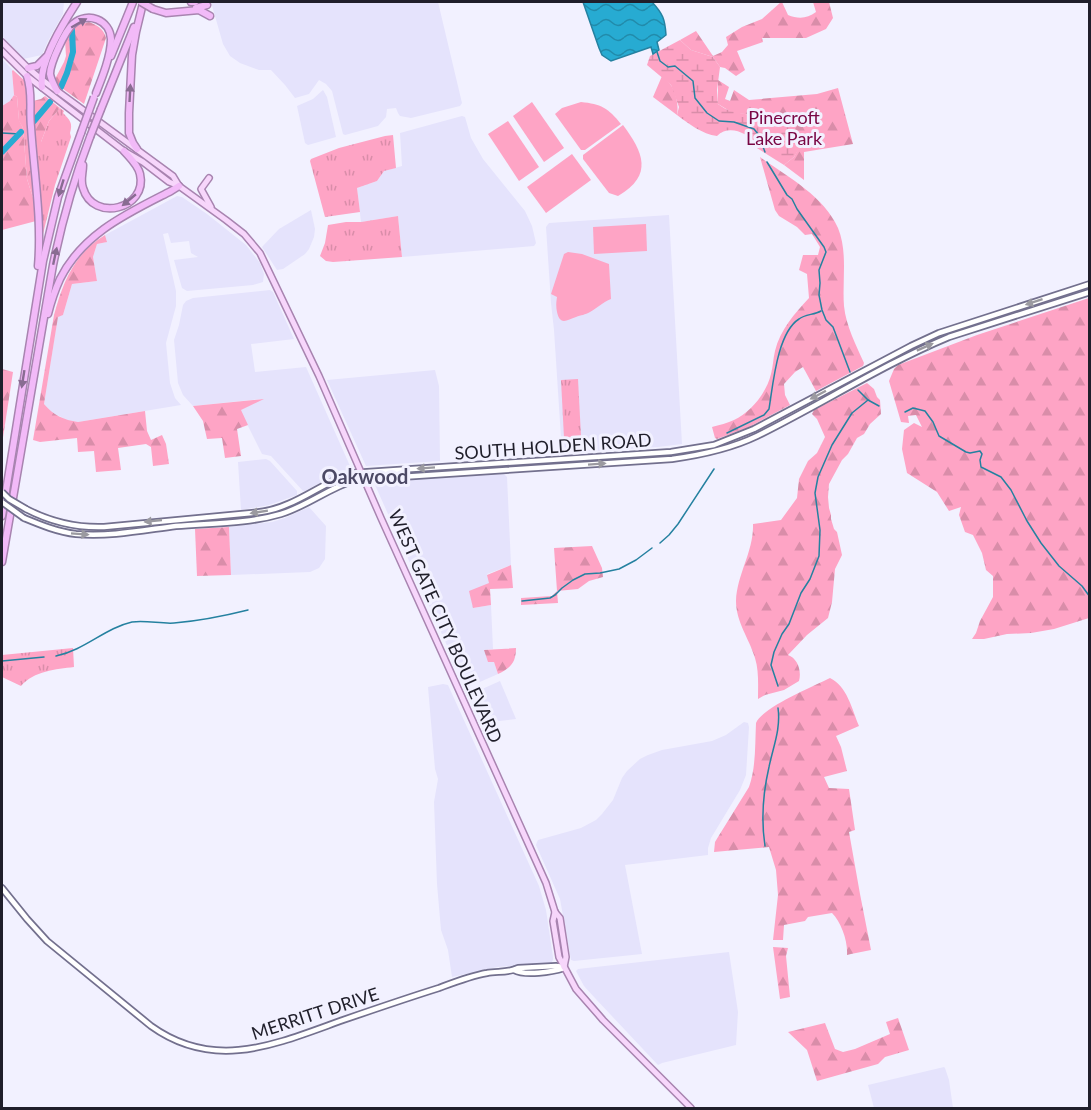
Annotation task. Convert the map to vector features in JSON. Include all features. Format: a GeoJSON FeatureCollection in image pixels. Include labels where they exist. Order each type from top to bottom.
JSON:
{"type":"FeatureCollection","features":[{"type":"Feature","properties":{"kind":"highway"},"geometry":{"type":"LineString","coordinates":[[42,87],[41,79],[48,55],[59,30],[77,2]]}},
{"type":"Feature","properties":{"kind":"highway"},"geometry":{"type":"LineString","coordinates":[[95,95],[134,2]]}},
{"type":"Feature","properties":{"kind":"highway"},"geometry":{"type":"LineString","coordinates":[[143,2],[153,9],[166,13],[199,10],[210,16]]}},
{"type":"Feature","properties":{"kind":"highway"},"geometry":{"type":"LineString","coordinates":[[2,562],[62,222],[90,137],[143,2]]}},
{"type":"Feature","properties":{"kind":"highway"},"geometry":{"type":"LineString","coordinates":[[137,149],[129,133],[130,93],[132,55],[143,2]]}},
{"type":"Feature","properties":{"kind":"highway"},"geometry":{"type":"LineString","coordinates":[[186,11],[207,5]]}},
{"type":"Feature","properties":{"kind":"highway"},"geometry":{"type":"LineString","coordinates":[[2,516],[51,224],[64,178],[110,49],[111,37],[102,22],[93,18],[82,18],[72,24],[51,68],[51,80],[57,91]]}},
{"type":"Feature","properties":{"kind":"highway"},"geometry":{"type":"LineString","coordinates":[[28,68],[37,66],[48,55]]}},
{"type":"Feature","properties":{"kind":"highway"},"geometry":{"type":"LineString","coordinates":[[27,76],[31,93],[30,118],[39,225],[32,332]]}},
{"type":"Feature","properties":{"kind":"highway"},"geometry":{"type":"LineString","coordinates":[[83,157],[82,183],[88,199],[97,206],[110,209],[123,206],[131,201],[139,188],[140,175],[124,151]]}},
{"type":"Feature","properties":{"kind":"highway"},"geometry":{"type":"LineString","coordinates":[[41,334],[60,278],[81,248],[112,222],[179,186]]}},
{"type":"Feature","properties":{"kind":"main road","name":"WEST GATE CITY BOULEVARD"},"geometry":{"type":"LineString","coordinates":[[2,42],[41,79],[173,176],[179,186]]}},
{"type":"Feature","properties":{"kind":"main road","name":"WEST GATE CITY BOULEVARD"},"geometry":{"type":"LineString","coordinates":[[2,51],[27,76],[124,151],[169,182],[179,186],[244,234],[262,257],[319,376],[550,893],[555,912],[560,918],[566,957],[564,967],[577,990],[603,1020],[691,1108]]}},
{"type":"Feature","properties":{"kind":"main road"},"geometry":{"type":"LineString","coordinates":[[209,178],[201,189],[212,209]]}},
{"type":"Feature","properties":{"kind":"main road","name":"SOUTH HOLDEN ROAD"},"geometry":{"type":"LineString","coordinates":[[2,492],[26,509],[52,521],[87,527],[104,527],[273,509],[288,504],[340,477],[361,472],[671,452],[714,444],[754,429],[923,340],[1089,284]]}},
{"type":"Feature","properties":{"kind":"main road","name":"SOUTH HOLDEN ROAD"},"geometry":{"type":"LineString","coordinates":[[2,502],[24,518],[53,529],[85,535],[112,534],[249,521],[287,512],[355,480],[672,459],[716,452],[757,436],[908,355],[935,343],[1089,292]]}},
{"type":"Feature","properties":{"kind":"main road","name":"MERRITT DRIVE"},"geometry":{"type":"LineString","coordinates":[[2,888],[47,941],[160,1032],[195,1048],[229,1051],[265,1046],[472,977],[519,968],[564,967]]}},
{"type":"Feature","properties":{"kind":"shaded area"},"geometry":{"type":"Polygon","coordinates":[[[2,2],[64,2],[63,14],[42,55],[23,59],[2,36],[2,2]]]}},
{"type":"Feature","properties":{"kind":"shaded area"},"geometry":{"type":"Polygon","coordinates":[[[211,2],[438,2],[462,103],[460,106],[411,118],[400,116],[396,108],[387,109],[386,117],[378,126],[345,135],[332,91],[326,84],[319,80],[309,94],[295,98],[271,70],[259,70],[240,63],[230,56],[223,44],[211,2]]]}},
{"type":"Feature","properties":{"kind":"shaded area"},"geometry":{"type":"Polygon","coordinates":[[[2,59],[13,70],[14,95],[2,106],[2,59]]]}},
{"type":"Feature","properties":{"kind":"shaded area"},"geometry":{"type":"Polygon","coordinates":[[[323,90],[327,97],[336,137],[308,145],[305,143],[297,106],[313,99],[323,90]]]}},
{"type":"Feature","properties":{"kind":"shaded area"},"geometry":{"type":"Polygon","coordinates":[[[465,117],[471,138],[483,159],[525,211],[536,243],[534,246],[402,257],[398,216],[361,222],[357,188],[377,181],[384,171],[402,166],[400,133],[465,117]]]}},
{"type":"Feature","properties":{"kind":"shaded area"},"geometry":{"type":"Polygon","coordinates":[[[177,196],[207,214],[246,245],[260,263],[264,274],[263,282],[253,285],[187,291],[182,288],[174,260],[198,257],[191,253],[189,241],[171,243],[168,233],[163,234],[176,291],[176,306],[166,343],[170,383],[175,398],[181,405],[78,422],[67,420],[51,412],[44,404],[58,316],[63,315],[72,284],[97,281],[93,257],[97,244],[107,242],[105,235],[177,196]]]}},
{"type":"Feature","properties":{"kind":"shaded area"},"geometry":{"type":"Polygon","coordinates":[[[311,210],[315,229],[309,249],[283,269],[277,270],[262,247],[279,229],[311,210]]]}},
{"type":"Feature","properties":{"kind":"shaded area"},"geometry":{"type":"Polygon","coordinates":[[[669,215],[682,444],[562,453],[546,227],[549,223],[669,215]]]}},
{"type":"Feature","properties":{"kind":"shaded area"},"geometry":{"type":"Polygon","coordinates":[[[270,290],[273,292],[294,339],[251,344],[255,372],[306,367],[350,466],[347,470],[305,491],[271,456],[262,454],[240,410],[262,399],[193,406],[183,395],[178,383],[174,340],[186,301],[193,298],[270,290]]]}},
{"type":"Feature","properties":{"kind":"shaded area"},"geometry":{"type":"Polygon","coordinates":[[[435,370],[439,386],[440,461],[366,466],[327,380],[435,370]]]}},
{"type":"Feature","properties":{"kind":"shaded area"},"geometry":{"type":"Polygon","coordinates":[[[266,459],[297,491],[297,495],[269,505],[241,510],[238,462],[266,459]]]}},
{"type":"Feature","properties":{"kind":"shaded area"},"geometry":{"type":"Polygon","coordinates":[[[504,474],[507,477],[511,565],[487,574],[490,582],[473,608],[491,605],[493,649],[484,650],[494,662],[498,674],[466,688],[375,485],[378,482],[504,474]]]}},
{"type":"Feature","properties":{"kind":"shaded area"},"geometry":{"type":"Polygon","coordinates":[[[309,507],[326,526],[325,559],[319,568],[310,572],[231,575],[229,527],[272,522],[309,507]]]}},
{"type":"Feature","properties":{"kind":"shaded area"},"geometry":{"type":"Polygon","coordinates":[[[500,681],[516,719],[482,723],[469,696],[500,681]]]}},
{"type":"Feature","properties":{"kind":"shaded area"},"geometry":{"type":"Polygon","coordinates":[[[448,685],[539,886],[546,910],[553,957],[551,963],[497,967],[452,977],[448,950],[441,930],[437,884],[434,802],[438,779],[435,769],[428,687],[448,685]]]}},
{"type":"Feature","properties":{"kind":"shaded area"},"geometry":{"type":"Polygon","coordinates":[[[744,722],[748,723],[749,727],[746,775],[740,790],[711,838],[708,855],[625,865],[642,954],[571,960],[560,899],[536,845],[538,840],[581,828],[596,820],[613,800],[627,771],[640,759],[662,750],[712,741],[726,735],[744,722]]]}},
{"type":"Feature","properties":{"kind":"shaded area"},"geometry":{"type":"Polygon","coordinates":[[[729,952],[738,1012],[736,1045],[658,1065],[584,986],[576,971],[578,969],[729,952]]]}},
{"type":"Feature","properties":{"kind":"shaded area"},"geometry":{"type":"Polygon","coordinates":[[[944,1067],[949,1080],[953,1108],[874,1108],[868,1085],[944,1067]]]}},
{"type":"Feature","properties":{"kind":"green space"},"geometry":{"type":"Polygon","coordinates":[[[781,2],[788,15],[799,18],[816,12],[813,2],[829,2],[833,18],[826,29],[806,38],[762,38],[763,42],[737,51],[745,70],[736,76],[720,67],[713,57],[691,50],[680,40],[696,31],[713,56],[722,52],[728,45],[726,37],[762,19],[781,2]]]}},
{"type":"Feature","properties":{"kind":"green space"},"geometry":{"type":"Polygon","coordinates":[[[89,22],[100,28],[106,38],[84,104],[59,86],[55,79],[66,56],[65,40],[74,25],[89,22]]]}},
{"type":"Feature","properties":{"kind":"green space","name":"Pinecroft Lake Park"},"geometry":{"type":"Polygon","coordinates":[[[680,40],[691,50],[713,57],[720,67],[718,104],[731,111],[769,119],[792,127],[802,144],[794,157],[784,165],[757,148],[757,144],[743,133],[732,130],[722,132],[717,136],[711,135],[677,115],[679,107],[671,85],[647,65],[650,56],[680,40]]]}},
{"type":"Feature","properties":{"kind":"green space"},"geometry":{"type":"Polygon","coordinates":[[[13,70],[25,81],[29,94],[27,123],[35,204],[27,179],[23,128],[19,121],[17,97],[14,95],[13,70]]]}},
{"type":"Feature","properties":{"kind":"green space"},"geometry":{"type":"Polygon","coordinates":[[[662,76],[674,91],[677,115],[653,97],[662,76]]]}},
{"type":"Feature","properties":{"kind":"green space","name":"Pinecroft Lake Park"},"geometry":{"type":"Polygon","coordinates":[[[718,80],[729,87],[725,99],[730,101],[734,90],[749,100],[817,94],[838,88],[853,144],[804,152],[804,180],[784,165],[794,157],[801,144],[776,121],[733,113],[718,104],[718,80]]]}},
{"type":"Feature","properties":{"kind":"green space"},"geometry":{"type":"Polygon","coordinates":[[[14,95],[17,97],[19,120],[23,128],[27,179],[35,204],[36,221],[2,230],[2,106],[14,95]]]}},
{"type":"Feature","properties":{"kind":"green space"},"geometry":{"type":"Polygon","coordinates":[[[45,96],[60,108],[49,121],[41,142],[36,142],[32,114],[33,101],[45,96]]]}},
{"type":"Feature","properties":{"kind":"green space"},"geometry":{"type":"Polygon","coordinates":[[[532,102],[564,148],[544,162],[513,116],[532,102]]]}},
{"type":"Feature","properties":{"kind":"green space"},"geometry":{"type":"Polygon","coordinates":[[[581,102],[604,108],[621,124],[585,150],[581,150],[555,114],[562,108],[581,102]]]}},
{"type":"Feature","properties":{"kind":"green space"},"geometry":{"type":"Polygon","coordinates":[[[60,108],[70,122],[71,137],[55,185],[43,234],[36,142],[41,142],[49,121],[60,108]]]}},
{"type":"Feature","properties":{"kind":"green space"},"geometry":{"type":"Polygon","coordinates":[[[508,121],[539,167],[519,181],[488,134],[508,121]]]}},
{"type":"Feature","properties":{"kind":"green space"},"geometry":{"type":"Polygon","coordinates":[[[623,125],[636,145],[642,163],[637,180],[618,196],[609,193],[583,159],[583,155],[623,125]]]}},
{"type":"Feature","properties":{"kind":"green space"},"geometry":{"type":"Polygon","coordinates":[[[393,135],[396,168],[384,171],[377,181],[357,188],[360,212],[325,217],[311,159],[339,148],[393,135]]]}},
{"type":"Feature","properties":{"kind":"green space"},"geometry":{"type":"Polygon","coordinates":[[[572,154],[591,180],[546,213],[527,187],[572,154]]]}},
{"type":"Feature","properties":{"kind":"green space"},"geometry":{"type":"Polygon","coordinates":[[[760,157],[815,197],[824,206],[838,228],[844,257],[845,313],[864,363],[863,366],[816,391],[803,367],[784,384],[785,395],[790,405],[749,427],[717,439],[712,427],[740,416],[752,407],[766,388],[780,336],[809,298],[807,274],[799,270],[803,255],[818,255],[820,247],[812,234],[805,235],[779,216],[775,210],[760,157]]]}},
{"type":"Feature","properties":{"kind":"green space"},"geometry":{"type":"Polygon","coordinates":[[[398,216],[402,257],[333,262],[326,261],[320,256],[328,225],[398,216]]]}},
{"type":"Feature","properties":{"kind":"green space"},"geometry":{"type":"Polygon","coordinates":[[[646,224],[647,251],[594,254],[593,227],[646,224]]]}},
{"type":"Feature","properties":{"kind":"green space"},"geometry":{"type":"Polygon","coordinates":[[[105,235],[107,242],[97,244],[93,257],[97,281],[72,284],[63,315],[58,317],[44,404],[59,416],[78,422],[145,411],[147,431],[151,440],[162,435],[169,464],[153,466],[151,447],[146,444],[118,448],[121,470],[96,472],[94,451],[78,452],[77,438],[40,442],[33,440],[54,315],[61,291],[71,270],[85,251],[105,235]]]}},
{"type":"Feature","properties":{"kind":"green space"},"geometry":{"type":"Polygon","coordinates":[[[568,252],[582,254],[609,264],[611,299],[588,313],[562,321],[556,307],[557,297],[551,294],[564,254],[568,252]]]}},
{"type":"Feature","properties":{"kind":"green space"},"geometry":{"type":"Polygon","coordinates":[[[1089,298],[1089,618],[1054,629],[972,639],[993,597],[993,576],[986,570],[982,553],[973,535],[965,532],[959,515],[961,507],[949,511],[937,492],[907,473],[902,449],[904,430],[914,423],[922,427],[916,415],[908,416],[909,423],[901,422],[889,381],[898,365],[977,335],[1089,298]]]}},
{"type":"Feature","properties":{"kind":"green space"},"geometry":{"type":"Polygon","coordinates":[[[2,369],[13,372],[2,444],[2,369]]]}},
{"type":"Feature","properties":{"kind":"green space"},"geometry":{"type":"Polygon","coordinates":[[[578,379],[581,436],[564,438],[561,380],[578,379]]]}},
{"type":"Feature","properties":{"kind":"green space"},"geometry":{"type":"Polygon","coordinates":[[[867,383],[874,389],[880,400],[881,414],[870,424],[864,434],[857,438],[829,484],[831,519],[837,532],[842,555],[835,569],[828,618],[788,655],[798,665],[799,681],[784,690],[758,699],[756,663],[738,616],[736,601],[739,581],[751,544],[753,524],[781,520],[797,498],[799,479],[808,461],[817,453],[825,437],[817,419],[812,414],[814,410],[867,383]]]}},
{"type":"Feature","properties":{"kind":"green space"},"geometry":{"type":"Polygon","coordinates":[[[264,399],[241,410],[248,425],[237,429],[241,456],[225,458],[222,438],[207,439],[203,421],[193,406],[264,399]]]}},
{"type":"Feature","properties":{"kind":"green space"},"geometry":{"type":"Polygon","coordinates":[[[229,527],[231,575],[197,576],[195,529],[229,527]]]}},
{"type":"Feature","properties":{"kind":"green space"},"geometry":{"type":"Polygon","coordinates":[[[592,546],[602,568],[603,577],[589,581],[578,589],[557,591],[554,548],[592,546]]]}},
{"type":"Feature","properties":{"kind":"green space"},"geometry":{"type":"Polygon","coordinates":[[[511,565],[513,588],[490,589],[491,605],[473,608],[469,591],[489,583],[487,575],[511,565]]]}},
{"type":"Feature","properties":{"kind":"green space"},"geometry":{"type":"Polygon","coordinates":[[[557,591],[558,603],[521,605],[521,598],[552,596],[557,591]]]}},
{"type":"Feature","properties":{"kind":"green space"},"geometry":{"type":"Polygon","coordinates":[[[73,648],[74,667],[39,674],[21,686],[2,677],[2,655],[73,648]]]}},
{"type":"Feature","properties":{"kind":"green space"},"geometry":{"type":"Polygon","coordinates":[[[516,648],[512,664],[498,674],[494,662],[488,662],[484,650],[516,648]]]}},
{"type":"Feature","properties":{"kind":"green space"},"geometry":{"type":"Polygon","coordinates":[[[830,678],[845,692],[859,726],[836,736],[847,771],[824,777],[829,788],[849,789],[855,830],[849,832],[871,950],[847,955],[843,932],[832,913],[808,917],[805,921],[784,925],[783,940],[773,940],[778,895],[776,870],[769,847],[714,852],[715,842],[749,787],[754,764],[756,723],[760,717],[778,704],[830,678]]]}},
{"type":"Feature","properties":{"kind":"green space"},"geometry":{"type":"Polygon","coordinates":[[[773,947],[788,948],[786,956],[790,997],[780,999],[773,947]]]}},
{"type":"Feature","properties":{"kind":"green space"},"geometry":{"type":"Polygon","coordinates":[[[898,1018],[909,1050],[885,1057],[878,1064],[817,1081],[807,1050],[788,1032],[825,1023],[835,1049],[843,1052],[890,1034],[886,1022],[898,1018]]]}},
{"type":"Feature","properties":{"kind":"water"},"geometry":{"type":"Polygon","coordinates":[[[583,2],[652,2],[661,13],[665,25],[666,35],[657,42],[659,50],[653,54],[651,47],[611,61],[602,55],[583,2]]]}},
{"type":"Feature","properties":{"kind":"waterway"},"geometry":{"type":"LineString","coordinates":[[61,87],[73,52],[72,30]]}},
{"type":"Feature","properties":{"kind":"waterway"},"geometry":{"type":"LineString","coordinates":[[657,52],[660,61],[668,67],[675,66],[693,81],[695,98],[707,113],[719,121],[734,122],[754,129],[765,152]]}},
{"type":"Feature","properties":{"kind":"waterway"},"geometry":{"type":"LineString","coordinates":[[34,121],[50,102]]}},
{"type":"Feature","properties":{"kind":"waterway"},"geometry":{"type":"LineString","coordinates":[[2,152],[21,132]]}},
{"type":"Feature","properties":{"kind":"waterway"},"geometry":{"type":"LineString","coordinates":[[2,133],[20,134]]}},
{"type":"Feature","properties":{"kind":"waterway"},"geometry":{"type":"LineString","coordinates":[[767,162],[826,252],[819,270],[819,295],[826,320],[833,327],[850,372]]}},
{"type":"Feature","properties":{"kind":"waterway"},"geometry":{"type":"LineString","coordinates":[[727,433],[764,415],[769,409],[777,360],[786,336],[799,319],[821,311]]}},
{"type":"Feature","properties":{"kind":"waterway"},"geometry":{"type":"LineString","coordinates":[[858,390],[868,400],[879,406]]}},
{"type":"Feature","properties":{"kind":"waterway"},"geometry":{"type":"LineString","coordinates":[[778,686],[771,665],[774,652],[819,556],[820,530],[815,493],[818,477],[832,445],[852,413],[868,400]]}},
{"type":"Feature","properties":{"kind":"waterway"},"geometry":{"type":"LineString","coordinates":[[905,412],[913,408],[925,411],[939,436],[966,452],[980,451],[982,454],[981,467],[1001,477],[1011,490],[1041,543],[1059,566],[1082,586],[1090,597]]}},
{"type":"Feature","properties":{"kind":"waterway"},"geometry":{"type":"LineString","coordinates":[[660,543],[678,524],[714,469]]}},
{"type":"Feature","properties":{"kind":"waterway"},"geometry":{"type":"LineString","coordinates":[[522,601],[550,598],[573,580],[585,574],[619,569],[652,548]]}},
{"type":"Feature","properties":{"kind":"waterway"},"geometry":{"type":"LineString","coordinates":[[56,656],[132,622],[183,622],[248,610]]}},
{"type":"Feature","properties":{"kind":"waterway"},"geometry":{"type":"LineString","coordinates":[[2,661],[44,657]]}},
{"type":"Feature","properties":{"kind":"waterway"},"geometry":{"type":"LineString","coordinates":[[765,846],[764,797],[778,731],[778,708]]}},
{"type":"Feature","properties":{"kind":"district","name":"Oakwood"},"geometry":{"type":"Point","coordinates":[365,476]}}]}
